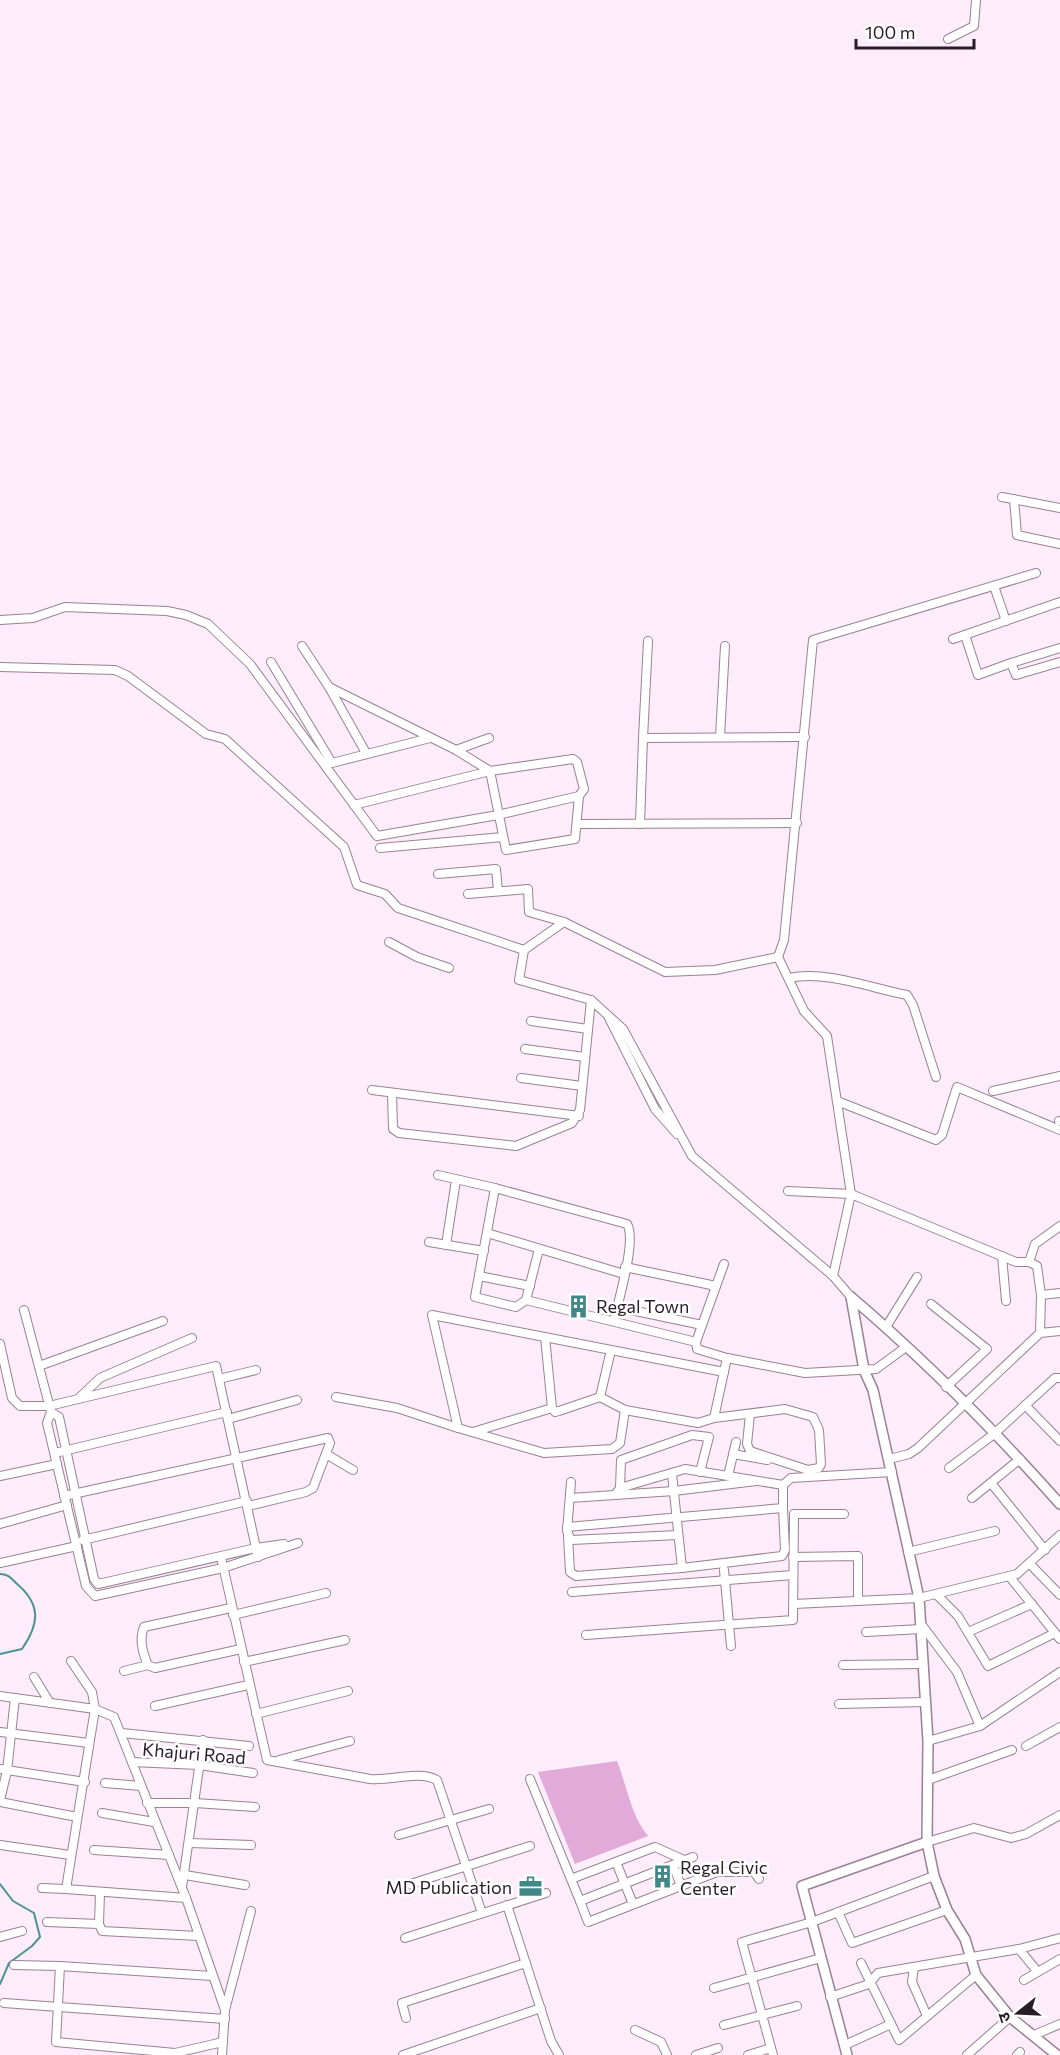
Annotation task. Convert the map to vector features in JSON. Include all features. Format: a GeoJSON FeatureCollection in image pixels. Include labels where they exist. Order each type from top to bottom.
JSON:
{"type":"FeatureCollection","features":[{"type":"Feature","properties":{"kind":"street"},"geometry":{"type":"LineString","coordinates":[[948,39],[974,26],[976,0]]}},
{"type":"Feature","properties":{"kind":"street"},"geometry":{"type":"LineString","coordinates":[[1002,497],[1060,508]]}},
{"type":"Feature","properties":{"kind":"street"},"geometry":{"type":"LineString","coordinates":[[1014,499],[1017,535],[1060,544]]}},
{"type":"Feature","properties":{"kind":"street"},"geometry":{"type":"LineString","coordinates":[[833,1276],[852,1194],[827,1036],[804,1011],[778,957],[784,940],[797,823],[813,640],[1036,573]]}},
{"type":"Feature","properties":{"kind":"street"},"geometry":{"type":"LineString","coordinates":[[994,586],[1006,621]]}},
{"type":"Feature","properties":{"kind":"street"},"geometry":{"type":"LineString","coordinates":[[953,639],[1060,602]]}},
{"type":"Feature","properties":{"kind":"street"},"geometry":{"type":"LineString","coordinates":[[0,620],[33,618],[65,607],[167,611],[186,615],[208,624],[250,664],[377,836],[498,815],[579,796]]}},
{"type":"Feature","properties":{"kind":"street"},"geometry":{"type":"LineString","coordinates":[[965,635],[978,675],[1060,648]]}},
{"type":"Feature","properties":{"kind":"street"},"geometry":{"type":"LineString","coordinates":[[640,824],[648,641]]}},
{"type":"Feature","properties":{"kind":"street"},"geometry":{"type":"LineString","coordinates":[[302,645],[329,687],[366,753]]}},
{"type":"Feature","properties":{"kind":"street"},"geometry":{"type":"LineString","coordinates":[[720,737],[725,646]]}},
{"type":"Feature","properties":{"kind":"street"},"geometry":{"type":"LineString","coordinates":[[1011,663],[1016,675],[1060,662]]}},
{"type":"Feature","properties":{"kind":"street"},"geometry":{"type":"LineString","coordinates":[[271,663],[332,763],[430,738]]}},
{"type":"Feature","properties":{"kind":"street"},"geometry":{"type":"LineString","coordinates":[[0,667],[116,670],[128,676],[206,734],[225,739],[344,846],[357,885],[385,894],[398,908],[524,950]]}},
{"type":"Feature","properties":{"kind":"street"},"geometry":{"type":"LineString","coordinates":[[329,687],[456,750],[490,771],[506,850],[575,838],[579,796],[584,789],[578,762],[573,759],[490,771],[354,805]]}},
{"type":"Feature","properties":{"kind":"street"},"geometry":{"type":"LineString","coordinates":[[643,738],[805,737]]}},
{"type":"Feature","properties":{"kind":"street"},"geometry":{"type":"LineString","coordinates":[[456,750],[489,738]]}},
{"type":"Feature","properties":{"kind":"street"},"geometry":{"type":"LineString","coordinates":[[577,824],[797,823]]}},
{"type":"Feature","properties":{"kind":"street"},"geometry":{"type":"LineString","coordinates":[[380,848],[503,837]]}},
{"type":"Feature","properties":{"kind":"street"},"geometry":{"type":"LineString","coordinates":[[438,874],[495,869],[498,891]]}},
{"type":"Feature","properties":{"kind":"street"},"geometry":{"type":"LineString","coordinates":[[468,894],[528,889],[529,912],[564,922],[665,972],[715,970],[778,957]]}},
{"type":"Feature","properties":{"kind":"street"},"geometry":{"type":"LineString","coordinates":[[564,922],[524,950],[519,980],[591,1000],[623,1029],[669,1112],[679,1136],[692,1156],[833,1276],[851,1297],[886,1327],[1020,1459],[1060,1504]]}},
{"type":"Feature","properties":{"kind":"street"},"geometry":{"type":"LineString","coordinates":[[389,942],[417,957],[449,968]]}},
{"type":"Feature","properties":{"kind":"street"},"geometry":{"type":"LineString","coordinates":[[789,978],[802,975],[907,995],[913,1005],[936,1077]]}},
{"type":"Feature","properties":{"kind":"street"},"geometry":{"type":"LineString","coordinates":[[392,1093],[393,1129],[404,1134],[516,1146],[572,1124],[579,1116],[591,1000]]}},
{"type":"Feature","properties":{"kind":"street"},"geometry":{"type":"LineString","coordinates":[[608,1017],[630,1063],[660,1116],[679,1136]]}},
{"type":"Feature","properties":{"kind":"street"},"geometry":{"type":"LineString","coordinates":[[531,1021],[588,1029]]}},
{"type":"Feature","properties":{"kind":"street"},"geometry":{"type":"LineString","coordinates":[[525,1049],[585,1057]]}},
{"type":"Feature","properties":{"kind":"street"},"geometry":{"type":"LineString","coordinates":[[630,1063],[639,1057]]}},
{"type":"Feature","properties":{"kind":"street"},"geometry":{"type":"LineString","coordinates":[[993,1091],[1060,1076]]}},
{"type":"Feature","properties":{"kind":"street"},"geometry":{"type":"LineString","coordinates":[[521,1078],[582,1086]]}},
{"type":"Feature","properties":{"kind":"street"},"geometry":{"type":"LineString","coordinates":[[837,1101],[936,1140],[942,1135],[957,1087],[1060,1130]]}},
{"type":"Feature","properties":{"kind":"street"},"geometry":{"type":"LineString","coordinates":[[372,1090],[579,1116]]}},
{"type":"Feature","properties":{"kind":"street"},"geometry":{"type":"LineString","coordinates":[[438,1176],[495,1188],[625,1222],[630,1230],[625,1270],[614,1321]]}},
{"type":"Feature","properties":{"kind":"street"},"geometry":{"type":"LineString","coordinates":[[446,1245],[456,1180]]}},
{"type":"Feature","properties":{"kind":"street"},"geometry":{"type":"LineString","coordinates":[[495,1188],[475,1297],[516,1307],[526,1300],[539,1249]]}},
{"type":"Feature","properties":{"kind":"street"},"geometry":{"type":"LineString","coordinates":[[788,1191],[852,1194],[1016,1262],[1029,1262],[1037,1266],[1041,1295],[1040,1333]]}},
{"type":"Feature","properties":{"kind":"street"},"geometry":{"type":"LineString","coordinates":[[1029,1262],[1035,1244],[1060,1226]]}},
{"type":"Feature","properties":{"kind":"street"},"geometry":{"type":"LineString","coordinates":[[487,1233],[539,1249],[625,1270],[716,1286]]}},
{"type":"Feature","properties":{"kind":"street"},"geometry":{"type":"LineString","coordinates":[[429,1242],[484,1251]]}},
{"type":"Feature","properties":{"kind":"street"},"geometry":{"type":"LineString","coordinates":[[1002,1256],[1006,1301]]}},
{"type":"Feature","properties":{"kind":"street"},"geometry":{"type":"LineString","coordinates":[[724,1264],[696,1342],[697,1349],[728,1358],[805,1373],[876,1369],[906,1347]]}},
{"type":"Feature","properties":{"kind":"street"},"geometry":{"type":"LineString","coordinates":[[479,1276],[530,1286]]}},
{"type":"Feature","properties":{"kind":"street"},"geometry":{"type":"LineString","coordinates":[[886,1327],[917,1277]]}},
{"type":"Feature","properties":{"kind":"street"},"geometry":{"type":"LineString","coordinates":[[1041,1295],[1060,1293]]}},
{"type":"Feature","properties":{"kind":"street"},"geometry":{"type":"LineString","coordinates":[[851,1297],[864,1370],[873,1390],[919,1598],[926,1702],[927,1842],[934,1876],[947,1910],[965,1939],[976,1975],[1010,2018],[1057,2055]]}},
{"type":"Feature","properties":{"kind":"street"},"geometry":{"type":"LineString","coordinates":[[526,1300],[696,1342]]}},
{"type":"Feature","properties":{"kind":"street"},"geometry":{"type":"LineString","coordinates":[[931,1304],[987,1349],[946,1387]]}},
{"type":"Feature","properties":{"kind":"street"},"geometry":{"type":"LineString","coordinates":[[617,1307],[702,1325]]}},
{"type":"Feature","properties":{"kind":"street"},"geometry":{"type":"LineString","coordinates":[[24,1310],[50,1409],[47,1423],[64,1496],[86,1586],[91,1594],[95,1596],[223,1568],[298,1543],[256,1548],[98,1584],[91,1594]]}},
{"type":"Feature","properties":{"kind":"street"},"geometry":{"type":"LineString","coordinates":[[458,1428],[432,1315],[724,1372]]}},
{"type":"Feature","properties":{"kind":"street"},"geometry":{"type":"LineString","coordinates":[[39,1366],[164,1321]]}},
{"type":"Feature","properties":{"kind":"street"},"geometry":{"type":"LineString","coordinates":[[889,1459],[914,1452],[1040,1333],[1060,1332]]}},
{"type":"Feature","properties":{"kind":"street"},"geometry":{"type":"LineString","coordinates":[[545,1337],[552,1408],[555,1412],[600,1397],[625,1410],[698,1423],[714,1418],[785,1409],[813,1417],[819,1430],[821,1464],[819,1468],[808,1470],[750,1451],[747,1444],[750,1414]]}},
{"type":"Feature","properties":{"kind":"street"},"geometry":{"type":"LineString","coordinates":[[77,1399],[100,1378],[192,1338]]}},
{"type":"Feature","properties":{"kind":"street"},"geometry":{"type":"LineString","coordinates":[[0,1344],[16,1405],[50,1409],[77,1399],[216,1366],[258,1557]]}},
{"type":"Feature","properties":{"kind":"street"},"geometry":{"type":"LineString","coordinates":[[600,1397],[611,1350]]}},
{"type":"Feature","properties":{"kind":"street"},"geometry":{"type":"LineString","coordinates":[[714,1418],[728,1358]]}},
{"type":"Feature","properties":{"kind":"street"},"geometry":{"type":"LineString","coordinates":[[219,1379],[256,1370]]}},
{"type":"Feature","properties":{"kind":"street"},"geometry":{"type":"LineString","coordinates":[[949,1468],[994,1434],[1055,1378],[1060,1378]]}},
{"type":"Feature","properties":{"kind":"street"},"geometry":{"type":"LineString","coordinates":[[336,1397],[397,1408],[544,1453],[612,1449],[620,1443],[625,1410]]}},
{"type":"Feature","properties":{"kind":"street"},"geometry":{"type":"LineString","coordinates":[[55,1453],[297,1400]]}},
{"type":"Feature","properties":{"kind":"street"},"geometry":{"type":"LineString","coordinates":[[1025,1405],[1060,1441]]}},
{"type":"Feature","properties":{"kind":"street"},"geometry":{"type":"LineString","coordinates":[[471,1432],[552,1408]]}},
{"type":"Feature","properties":{"kind":"street"},"geometry":{"type":"LineString","coordinates":[[50,1409],[58,1417],[94,1579],[98,1584]]}},
{"type":"Feature","properties":{"kind":"street"},"geometry":{"type":"LineString","coordinates":[[617,1491],[621,1460],[692,1435],[709,1437],[700,1472]]}},
{"type":"Feature","properties":{"kind":"street"},"geometry":{"type":"LineString","coordinates":[[0,1563],[76,1544],[86,1539],[309,1491],[315,1484],[330,1440],[324,1437],[64,1496]]}},
{"type":"Feature","properties":{"kind":"street"},"geometry":{"type":"LineString","coordinates":[[728,1476],[736,1442]]}},
{"type":"Feature","properties":{"kind":"street"},"geometry":{"type":"LineString","coordinates":[[326,1454],[354,1470]]}},
{"type":"Feature","properties":{"kind":"street"},"geometry":{"type":"LineString","coordinates":[[733,1454],[786,1464],[791,1478]]}},
{"type":"Feature","properties":{"kind":"street"},"geometry":{"type":"LineString","coordinates":[[972,1498],[1020,1459]]}},
{"type":"Feature","properties":{"kind":"street"},"geometry":{"type":"LineString","coordinates":[[0,1476],[57,1464]]}},
{"type":"Feature","properties":{"kind":"street"},"geometry":{"type":"LineString","coordinates":[[617,1491],[685,1469],[783,1485]]}},
{"type":"Feature","properties":{"kind":"street"},"geometry":{"type":"LineString","coordinates":[[571,1482],[567,1527],[570,1572],[576,1576],[682,1568],[782,1556],[785,1550],[783,1485],[791,1478],[892,1472]]}},
{"type":"Feature","properties":{"kind":"street"},"geometry":{"type":"LineString","coordinates":[[672,1473],[682,1568]]}},
{"type":"Feature","properties":{"kind":"street"},"geometry":{"type":"LineString","coordinates":[[570,1498],[617,1491],[674,1491],[756,1481]]}},
{"type":"Feature","properties":{"kind":"street"},"geometry":{"type":"LineString","coordinates":[[992,1483],[1044,1550]]}},
{"type":"Feature","properties":{"kind":"street"},"geometry":{"type":"LineString","coordinates":[[0,1524],[67,1505]]}},
{"type":"Feature","properties":{"kind":"street"},"geometry":{"type":"LineString","coordinates":[[567,1527],[783,1508]]}},
{"type":"Feature","properties":{"kind":"street"},"geometry":{"type":"LineString","coordinates":[[586,1635],[793,1620],[794,1514],[844,1514]]}},
{"type":"Feature","properties":{"kind":"street"},"geometry":{"type":"LineString","coordinates":[[908,1552],[995,1532]]}},
{"type":"Feature","properties":{"kind":"street"},"geometry":{"type":"LineString","coordinates":[[568,1536],[571,1540],[582,1542],[678,1535]]}},
{"type":"Feature","properties":{"kind":"street"},"geometry":{"type":"LineString","coordinates":[[794,1604],[919,1598],[1017,1574],[1060,1535]]}},
{"type":"Feature","properties":{"kind":"street"},"geometry":{"type":"LineString","coordinates":[[793,1557],[858,1556],[858,1601]]}},
{"type":"Feature","properties":{"kind":"street"},"geometry":{"type":"LineString","coordinates":[[221,1557],[248,1685],[267,1760],[386,1780],[420,1776],[433,1777],[440,1782],[482,1913]]}},
{"type":"Feature","properties":{"kind":"street"},"geometry":{"type":"LineString","coordinates":[[1029,1563],[1060,1595]]}},
{"type":"Feature","properties":{"kind":"street"},"geometry":{"type":"LineString","coordinates":[[724,1570],[730,1646]]}},
{"type":"Feature","properties":{"kind":"street"},"geometry":{"type":"LineString","coordinates":[[572,1592],[793,1575]]}},
{"type":"Feature","properties":{"kind":"street"},"geometry":{"type":"LineString","coordinates":[[936,1594],[956,1613],[988,1666],[1058,1636],[1009,1575]]}},
{"type":"Feature","properties":{"kind":"street"},"geometry":{"type":"LineString","coordinates":[[148,1665],[141,1636],[144,1627],[326,1593]]}},
{"type":"Feature","properties":{"kind":"street"},"geometry":{"type":"LineString","coordinates":[[968,1632],[1032,1604]]}},
{"type":"Feature","properties":{"kind":"street"},"geometry":{"type":"LineString","coordinates":[[866,1632],[921,1627]]}},
{"type":"Feature","properties":{"kind":"street"},"geometry":{"type":"LineString","coordinates":[[921,1627],[957,1672],[980,1726]]}},
{"type":"Feature","properties":{"kind":"street"},"geometry":{"type":"LineString","coordinates":[[244,1662],[345,1640]]}},
{"type":"Feature","properties":{"kind":"street"},"geometry":{"type":"LineString","coordinates":[[124,1671],[148,1665],[155,1668],[241,1649]]}},
{"type":"Feature","properties":{"kind":"street"},"geometry":{"type":"LineString","coordinates":[[66,1889],[95,1709],[92,1692],[71,1660]]}},
{"type":"Feature","properties":{"kind":"street"},"geometry":{"type":"LineString","coordinates":[[843,1665],[923,1664]]}},
{"type":"Feature","properties":{"kind":"street"},"geometry":{"type":"LineString","coordinates":[[927,1742],[980,1726],[1060,1672]]}},
{"type":"Feature","properties":{"kind":"street"},"geometry":{"type":"LineString","coordinates":[[34,1677],[50,1703]]}},
{"type":"Feature","properties":{"kind":"street"},"geometry":{"type":"LineString","coordinates":[[155,1706],[248,1685]]}},
{"type":"Feature","properties":{"kind":"street"},"geometry":{"type":"LineString","coordinates":[[256,1714],[348,1691]]}},
{"type":"Feature","properties":{"kind":"street"},"geometry":{"type":"LineString","coordinates":[[0,1696],[110,1713],[122,1733],[154,1822],[182,1887],[225,2014]]}},
{"type":"Feature","properties":{"kind":"street"},"geometry":{"type":"LineString","coordinates":[[15,1698],[0,1801],[76,1817]]}},
{"type":"Feature","properties":{"kind":"street"},"geometry":{"type":"LineString","coordinates":[[839,1704],[926,1702]]}},
{"type":"Feature","properties":{"kind":"street"},"geometry":{"type":"LineString","coordinates":[[1026,1746],[1060,1727]]}},
{"type":"Feature","properties":{"kind":"street"},"geometry":{"type":"LineString","coordinates":[[0,1732],[89,1743]]}},
{"type":"Feature","properties":{"kind":"street"},"geometry":{"type":"LineString","coordinates":[[122,1733],[249,1746]]}},
{"type":"Feature","properties":{"kind":"street"},"geometry":{"type":"LineString","coordinates":[[182,1887],[202,1740]]}},
{"type":"Feature","properties":{"kind":"street"},"geometry":{"type":"LineString","coordinates":[[276,1762],[350,1741]]}},
{"type":"Feature","properties":{"kind":"street"},"geometry":{"type":"LineString","coordinates":[[928,1780],[1012,1750]]}},
{"type":"Feature","properties":{"kind":"street","name":"Khajuri Road"},"geometry":{"type":"LineString","coordinates":[[132,1762],[199,1765],[254,1773]]}},
{"type":"Feature","properties":{"kind":"street"},"geometry":{"type":"LineString","coordinates":[[4,1770],[85,1782]]}},
{"type":"Feature","properties":{"kind":"street"},"geometry":{"type":"LineString","coordinates":[[530,1779],[588,1922],[725,1871],[754,1872],[759,1879]]}},
{"type":"Feature","properties":{"kind":"street"},"geometry":{"type":"LineString","coordinates":[[105,1783],[141,1786]]}},
{"type":"Feature","properties":{"kind":"street"},"geometry":{"type":"LineString","coordinates":[[147,1803],[255,1807]]}},
{"type":"Feature","properties":{"kind":"street"},"geometry":{"type":"LineString","coordinates":[[399,1835],[489,1809]]}},
{"type":"Feature","properties":{"kind":"street"},"geometry":{"type":"LineString","coordinates":[[102,1813],[154,1822]]}},
{"type":"Feature","properties":{"kind":"street"},"geometry":{"type":"LineString","coordinates":[[891,2024],[847,2051],[830,1997],[802,1886],[974,1828],[1011,1838],[1026,1834],[1060,1815]]}},
{"type":"Feature","properties":{"kind":"street"},"geometry":{"type":"LineString","coordinates":[[189,1843],[251,1845]]}},
{"type":"Feature","properties":{"kind":"street"},"geometry":{"type":"LineString","coordinates":[[0,1845],[70,1855]]}},
{"type":"Feature","properties":{"kind":"street"},"geometry":{"type":"LineString","coordinates":[[401,1887],[530,1846]]}},
{"type":"Feature","properties":{"kind":"street"},"geometry":{"type":"LineString","coordinates":[[571,1879],[655,1847],[684,1860]]}},
{"type":"Feature","properties":{"kind":"street"},"geometry":{"type":"LineString","coordinates":[[94,1850],[169,1855]]}},
{"type":"Feature","properties":{"kind":"street"},"geometry":{"type":"LineString","coordinates":[[580,1900],[693,1857]]}},
{"type":"Feature","properties":{"kind":"street"},"geometry":{"type":"LineString","coordinates":[[616,1862],[633,1904]]}},
{"type":"Feature","properties":{"kind":"street"},"geometry":{"type":"LineString","coordinates":[[673,1864],[681,1886]]}},
{"type":"Feature","properties":{"kind":"street"},"geometry":{"type":"LineString","coordinates":[[185,1875],[245,1885]]}},
{"type":"Feature","properties":{"kind":"street"},"geometry":{"type":"LineString","coordinates":[[748,2055],[772,2052],[742,1942],[812,1922],[934,1876]]}},
{"type":"Feature","properties":{"kind":"street"},"geometry":{"type":"LineString","coordinates":[[42,1888],[186,1898]]}},
{"type":"Feature","properties":{"kind":"street"},"geometry":{"type":"LineString","coordinates":[[100,1892],[99,1924],[100,1929],[106,1932],[199,1936]]}},
{"type":"Feature","properties":{"kind":"street"},"geometry":{"type":"LineString","coordinates":[[405,1938],[546,1893]]}},
{"type":"Feature","properties":{"kind":"street"},"geometry":{"type":"LineString","coordinates":[[507,1905],[551,2041],[559,2055]]}},
{"type":"Feature","properties":{"kind":"street"},"geometry":{"type":"LineString","coordinates":[[838,1912],[852,1943],[947,1910]]}},
{"type":"Feature","properties":{"kind":"street"},"geometry":{"type":"LineString","coordinates":[[222,2055],[225,2014],[251,1911]]}},
{"type":"Feature","properties":{"kind":"street"},"geometry":{"type":"LineString","coordinates":[[47,1922],[99,1924]]}},
{"type":"Feature","properties":{"kind":"street"},"geometry":{"type":"LineString","coordinates":[[0,1937],[22,1931]]}},
{"type":"Feature","properties":{"kind":"street"},"geometry":{"type":"LineString","coordinates":[[830,1997],[870,1984],[878,1973],[1019,1949],[1060,1938]]}},
{"type":"Feature","properties":{"kind":"street"},"geometry":{"type":"LineString","coordinates":[[1019,1949],[1037,1971]]}},
{"type":"Feature","properties":{"kind":"street"},"geometry":{"type":"LineString","coordinates":[[714,1988],[821,1958]]}},
{"type":"Feature","properties":{"kind":"street"},"geometry":{"type":"LineString","coordinates":[[1024,1980],[1060,1959]]}},
{"type":"Feature","properties":{"kind":"street"},"geometry":{"type":"LineString","coordinates":[[405,2018],[402,2003],[526,1963]]}},
{"type":"Feature","properties":{"kind":"street"},"geometry":{"type":"LineString","coordinates":[[861,1964],[899,2040],[976,1975]]}},
{"type":"Feature","properties":{"kind":"street"},"geometry":{"type":"LineString","coordinates":[[14,1965],[212,1976]]}},
{"type":"Feature","properties":{"kind":"street"},"geometry":{"type":"LineString","coordinates":[[60,1966],[56,2042],[175,2053],[223,2042]]}},
{"type":"Feature","properties":{"kind":"street"},"geometry":{"type":"LineString","coordinates":[[914,1967],[912,1982],[927,2016]]}},
{"type":"Feature","properties":{"kind":"street"},"geometry":{"type":"LineString","coordinates":[[4,2003],[225,2014]]}},
{"type":"Feature","properties":{"kind":"street"},"geometry":{"type":"LineString","coordinates":[[724,2025],[796,2006]]}},
{"type":"Feature","properties":{"kind":"street"},"geometry":{"type":"LineString","coordinates":[[403,2055],[541,2008]]}},
{"type":"Feature","properties":{"kind":"street"},"geometry":{"type":"LineString","coordinates":[[967,2055],[1010,2018]]}},
{"type":"Feature","properties":{"kind":"street"},"geometry":{"type":"LineString","coordinates":[[1034,2035],[1060,2024]]}},
{"type":"Feature","properties":{"kind":"street"},"geometry":{"type":"LineString","coordinates":[[635,2030],[661,2042],[667,2055]]}},
{"type":"Feature","properties":{"kind":"street"},"geometry":{"type":"LineString","coordinates":[[696,2055],[718,2048]]}},
{"type":"Feature","properties":{"kind":"street"},"geometry":{"type":"LineString","coordinates":[[974,2049],[981,2055]]}},
{"type":"Feature","properties":{"kind":"shaded area"},"geometry":{"type":"Polygon","coordinates":[[[617,1761],[633,1810],[648,1836],[575,1864],[538,1772],[617,1761]]]}},
{"type":"Feature","properties":{"kind":"waterway"},"geometry":{"type":"LineString","coordinates":[[0,1574],[9,1577],[24,1591],[34,1606],[35,1614],[32,1631],[22,1649],[0,1654]]}},
{"type":"Feature","properties":{"kind":"waterway"},"geometry":{"type":"LineString","coordinates":[[0,1884],[13,1901],[34,1913],[40,1937],[9,1963],[0,1984]]}},
{"type":"Feature","properties":{"kind":"place","name":"Regal Town"},"geometry":{"type":"Point","coordinates":[578,1306]}},
{"type":"Feature","properties":{"kind":"place","name":"Regal Civic Center"},"geometry":{"type":"Point","coordinates":[662,1877]}},
{"type":"Feature","properties":{"kind":"place","name":"MD Publication"},"geometry":{"type":"Point","coordinates":[530,1887]}}]}
